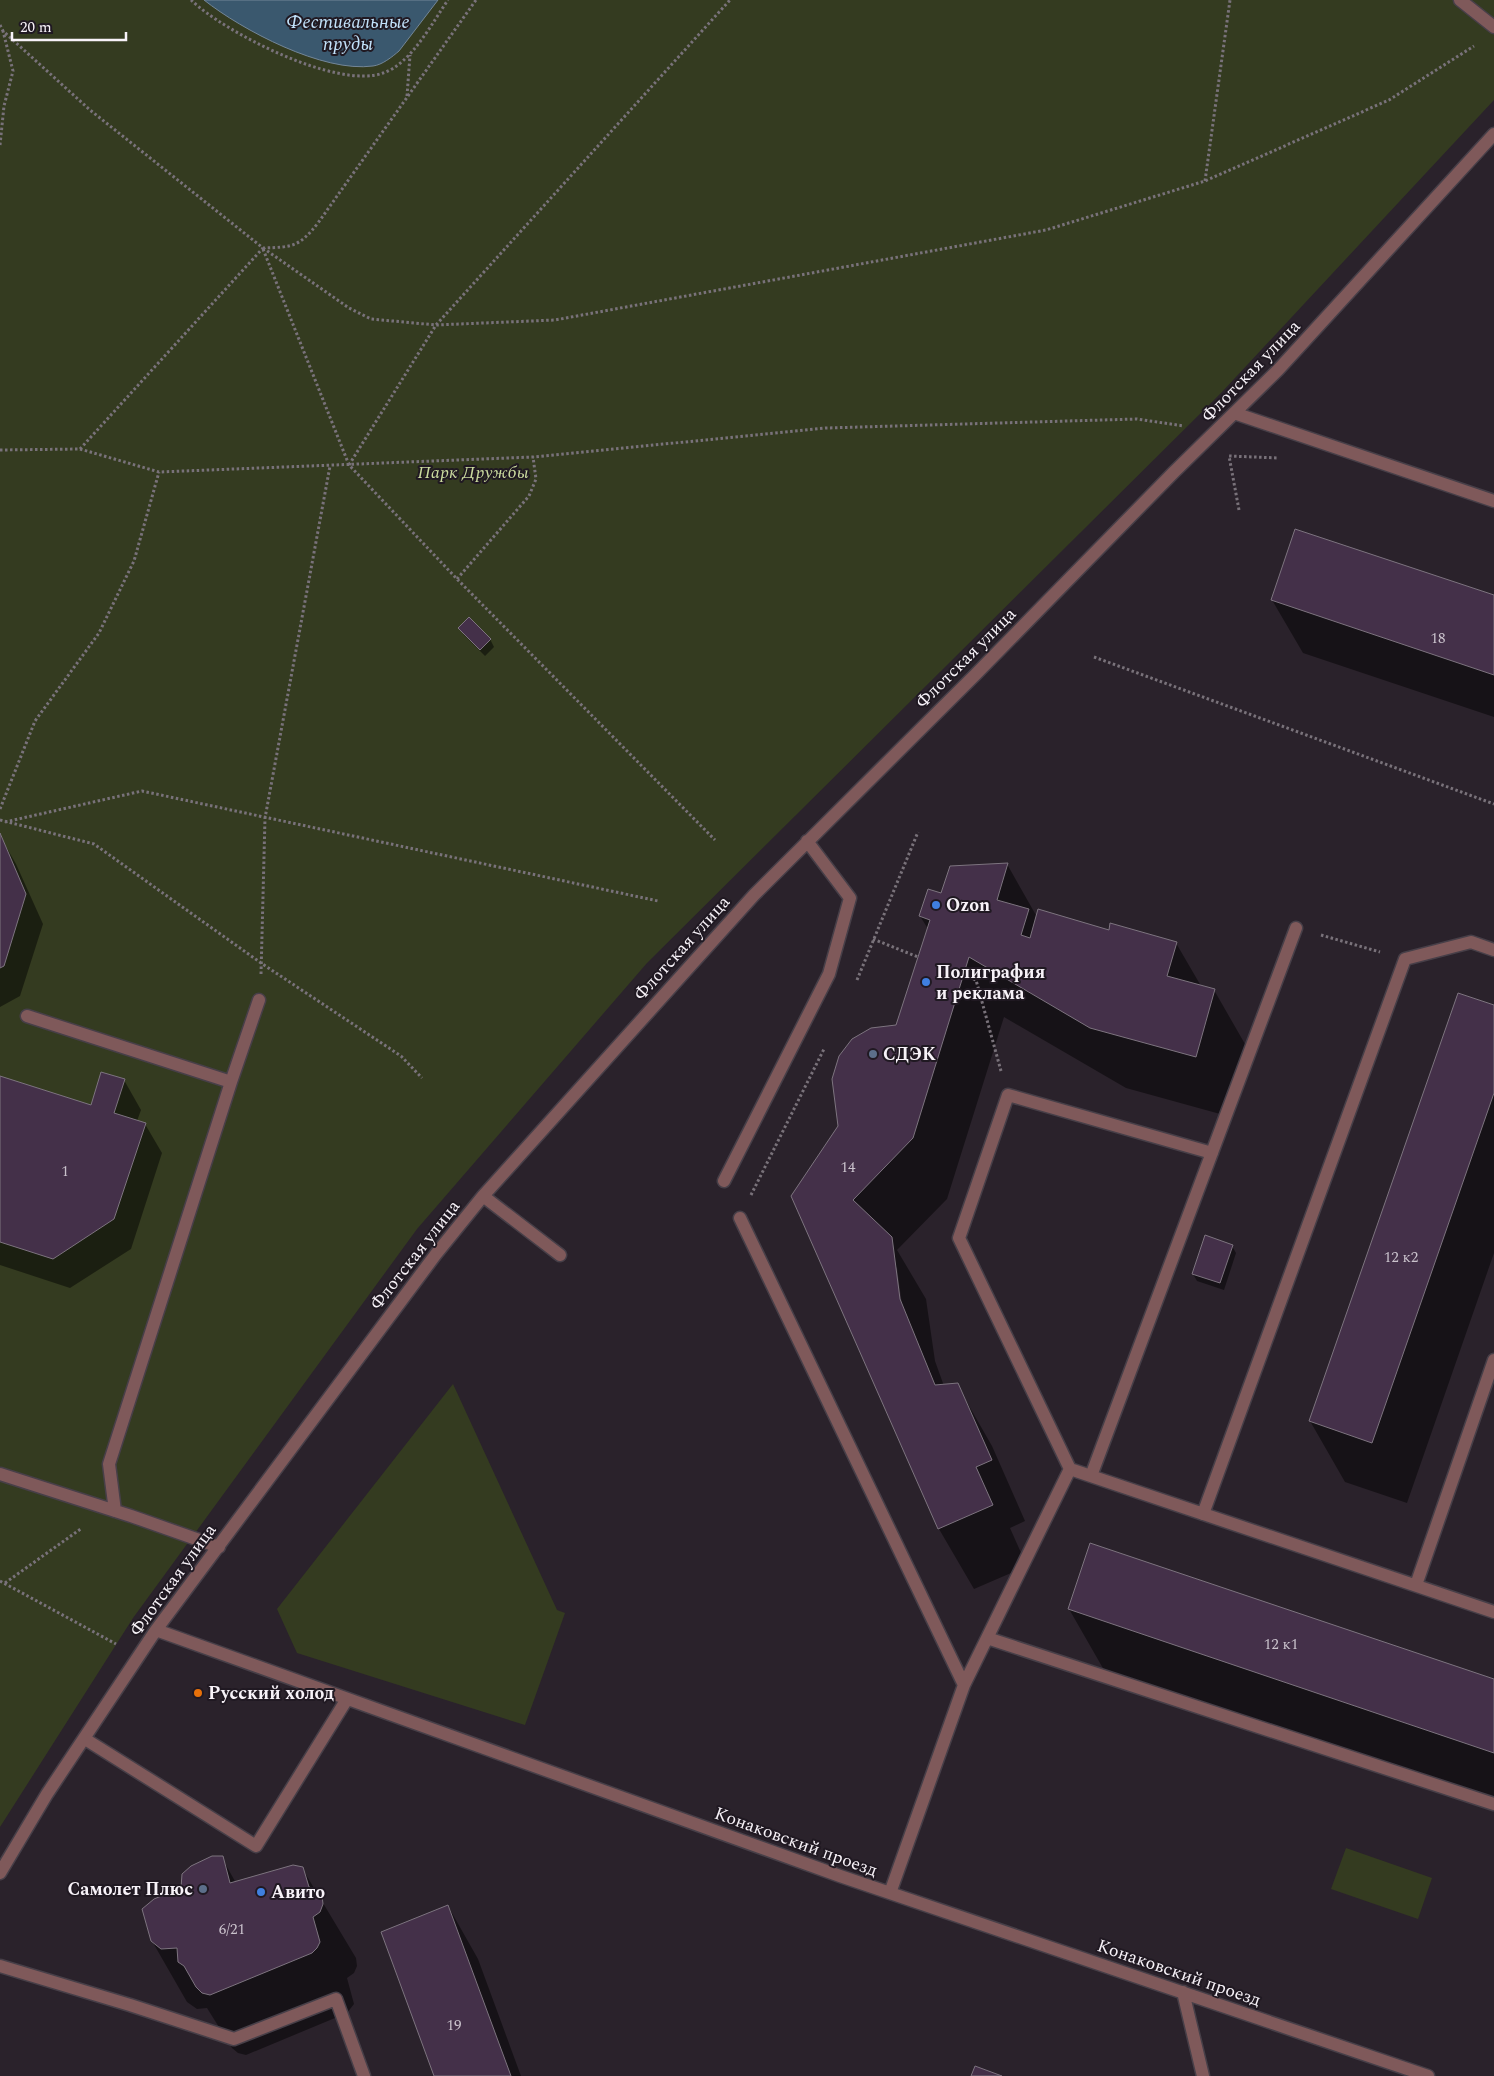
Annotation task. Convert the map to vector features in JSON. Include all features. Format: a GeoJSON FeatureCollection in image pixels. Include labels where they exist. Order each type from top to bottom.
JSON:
{"type":"FeatureCollection","features":[{"type":"Feature","properties":{"kind":"street"},"geometry":{"type":"LineString","coordinates":[[1460,0],[1494,28]]}},
{"type":"Feature","properties":{"kind":"street","name":"Флотская улица"},"geometry":{"type":"LineString","coordinates":[[0,1873],[47,1794],[156,1630],[436,1254],[483,1196],[754,895],[976,675],[1174,472],[1278,370],[1494,134]]}},
{"type":"Feature","properties":{"kind":"street"},"geometry":{"type":"LineString","coordinates":[[1234,414],[1494,501]]}},
{"type":"Feature","properties":{"kind":"street"},"geometry":{"type":"LineString","coordinates":[[724,1182],[829,974],[850,898],[807,841]]}},
{"type":"Feature","properties":{"kind":"street"},"geometry":{"type":"LineString","coordinates":[[1091,1476],[1296,928]]}},
{"type":"Feature","properties":{"kind":"street"},"geometry":{"type":"LineString","coordinates":[[1203,1514],[1405,959],[1472,942],[1494,950]]}},
{"type":"Feature","properties":{"kind":"street"},"geometry":{"type":"LineString","coordinates":[[115,1511],[109,1464],[259,1000]]}},
{"type":"Feature","properties":{"kind":"street"},"geometry":{"type":"LineString","coordinates":[[27,1016],[231,1082]]}},
{"type":"Feature","properties":{"kind":"street"},"geometry":{"type":"LineString","coordinates":[[1212,1154],[1008,1095],[959,1238],[1070,1469],[1494,1612]]}},
{"type":"Feature","properties":{"kind":"street"},"geometry":{"type":"LineString","coordinates":[[483,1196],[560,1255]]}},
{"type":"Feature","properties":{"kind":"street"},"geometry":{"type":"LineString","coordinates":[[740,1218],[964,1685]]}},
{"type":"Feature","properties":{"kind":"street"},"geometry":{"type":"LineString","coordinates":[[1416,1586],[1494,1360]]}},
{"type":"Feature","properties":{"kind":"street"},"geometry":{"type":"LineString","coordinates":[[890,1893],[964,1685],[1070,1469]]}},
{"type":"Feature","properties":{"kind":"street"},"geometry":{"type":"LineString","coordinates":[[0,1474],[219,1547]]}},
{"type":"Feature","properties":{"kind":"street","name":"Конаковский проезд"},"geometry":{"type":"LineString","coordinates":[[156,1630],[890,1893],[1428,2076]]}},
{"type":"Feature","properties":{"kind":"street"},"geometry":{"type":"LineString","coordinates":[[987,1638],[1494,1804]]}},
{"type":"Feature","properties":{"kind":"street"},"geometry":{"type":"LineString","coordinates":[[85,1739],[256,1846],[347,1699]]}},
{"type":"Feature","properties":{"kind":"street"},"geometry":{"type":"LineString","coordinates":[[0,1966],[234,2039],[336,1999],[364,2076]]}},
{"type":"Feature","properties":{"kind":"street"},"geometry":{"type":"LineString","coordinates":[[1183,1992],[1203,2076]]}},
{"type":"Feature","properties":{"kind":"path"},"geometry":{"type":"LineString","coordinates":[[191,0],[222,24],[261,46],[308,64],[346,75],[366,76],[383,74],[410,54],[448,0]]}},
{"type":"Feature","properties":{"kind":"path"},"geometry":{"type":"LineString","coordinates":[[80,449],[263,248],[284,248],[299,243],[308,235],[476,0]]}},
{"type":"Feature","properties":{"kind":"path"},"geometry":{"type":"LineString","coordinates":[[349,465],[436,325],[730,0]]}},
{"type":"Feature","properties":{"kind":"path"},"geometry":{"type":"LineString","coordinates":[[1205,181],[1230,0]]}},
{"type":"Feature","properties":{"kind":"path"},"geometry":{"type":"LineString","coordinates":[[0,25],[13,70],[2,106],[0,145]]}},
{"type":"Feature","properties":{"kind":"path"},"geometry":{"type":"LineString","coordinates":[[3,31],[90,110],[263,248],[349,308],[371,319],[436,325],[555,320],[1046,230],[1205,181],[1389,100],[1478,43]]}},
{"type":"Feature","properties":{"kind":"path"},"geometry":{"type":"LineString","coordinates":[[407,98],[410,54]]}},
{"type":"Feature","properties":{"kind":"path"},"geometry":{"type":"LineString","coordinates":[[263,248],[349,465],[457,579],[715,840]]}},
{"type":"Feature","properties":{"kind":"path"},"geometry":{"type":"LineString","coordinates":[[0,450],[80,449],[159,472],[532,457],[826,428],[1137,419],[1188,427]]}},
{"type":"Feature","properties":{"kind":"path"},"geometry":{"type":"LineString","coordinates":[[1239,510],[1229,456],[1281,458]]}},
{"type":"Feature","properties":{"kind":"path"},"geometry":{"type":"LineString","coordinates":[[457,579],[529,496],[536,479],[532,457]]}},
{"type":"Feature","properties":{"kind":"path"},"geometry":{"type":"LineString","coordinates":[[259,1000],[265,818],[330,466]]}},
{"type":"Feature","properties":{"kind":"path"},"geometry":{"type":"LineString","coordinates":[[0,809],[35,721],[99,633],[134,561],[159,472]]}},
{"type":"Feature","properties":{"kind":"path"},"geometry":{"type":"LineString","coordinates":[[1094,657],[1494,804]]}},
{"type":"Feature","properties":{"kind":"path"},"geometry":{"type":"LineString","coordinates":[[4,822],[142,791],[658,901]]}},
{"type":"Feature","properties":{"kind":"path"},"geometry":{"type":"LineString","coordinates":[[0,820],[94,844],[261,964],[401,1056],[422,1078]]}},
{"type":"Feature","properties":{"kind":"path"},"geometry":{"type":"LineString","coordinates":[[866,961],[873,939],[918,832]]}},
{"type":"Feature","properties":{"kind":"path"},"geometry":{"type":"LineString","coordinates":[[1296,928],[1405,959]]}},
{"type":"Feature","properties":{"kind":"path"},"geometry":{"type":"LineString","coordinates":[[873,939],[918,957]]}},
{"type":"Feature","properties":{"kind":"path"},"geometry":{"type":"LineString","coordinates":[[964,976],[976,980],[1008,1095]]}},
{"type":"Feature","properties":{"kind":"path"},"geometry":{"type":"LineString","coordinates":[[740,1218],[807,1084]]}},
{"type":"Feature","properties":{"kind":"path"},"geometry":{"type":"LineString","coordinates":[[5,1583],[89,1523]]}},
{"type":"Feature","properties":{"kind":"path"},"geometry":{"type":"LineString","coordinates":[[0,1581],[116,1644]]}},
{"type":"Feature","properties":{"kind":"green space","name":"Парк Дружбы"},"geometry":{"type":"Polygon","coordinates":[[[0,0],[1494,0],[1494,100],[1221,393],[647,963],[417,1229],[133,1618],[0,1827],[0,0]]]}},
{"type":"Feature","properties":{"kind":"green space"},"geometry":{"type":"Polygon","coordinates":[[[453,1384],[557,1610],[565,1613],[525,1725],[297,1653],[277,1609],[453,1384]]]}},
{"type":"Feature","properties":{"kind":"green space"},"geometry":{"type":"Polygon","coordinates":[[[1346,1848],[1432,1878],[1418,1919],[1331,1889],[1346,1848]]]}},
{"type":"Feature","properties":{"kind":"water","name":"Фестивальные пруды"},"geometry":{"type":"Polygon","coordinates":[[[204,0],[438,0],[399,51],[393,56],[373,66],[353,66],[331,63],[284,47],[239,24],[204,0]]]}},
{"type":"Feature","properties":{"kind":"building"},"geometry":{"type":"Polygon","coordinates":[[[1295,529],[1494,595],[1494,675],[1271,600],[1295,529]]]}},
{"type":"Feature","properties":{"kind":"building"},"geometry":{"type":"Polygon","coordinates":[[[469,617],[491,639],[480,650],[458,628],[469,617]]]}},
{"type":"Feature","properties":{"kind":"building"},"geometry":{"type":"Polygon","coordinates":[[[0,833],[26,894],[4,966],[0,968],[0,833]]]}},
{"type":"Feature","properties":{"kind":"building"},"geometry":{"type":"Polygon","coordinates":[[[1008,863],[997,900],[1029,909],[1021,935],[1030,938],[1038,909],[1109,930],[1110,923],[1177,942],[1167,976],[1215,989],[1196,1057],[1090,1028],[969,957],[913,1138],[853,1200],[892,1237],[900,1299],[935,1385],[958,1383],[992,1460],[976,1467],[993,1505],[938,1529],[791,1196],[838,1126],[832,1079],[839,1056],[852,1039],[871,1028],[896,1025],[930,920],[919,916],[928,889],[941,893],[950,866],[1008,863]]]}},
{"type":"Feature","properties":{"kind":"building"},"geometry":{"type":"Polygon","coordinates":[[[1458,993],[1494,1005],[1494,1093],[1372,1443],[1309,1421],[1458,993]]]}},
{"type":"Feature","properties":{"kind":"building"},"geometry":{"type":"Polygon","coordinates":[[[101,1072],[125,1079],[114,1113],[146,1123],[114,1219],[53,1259],[0,1242],[0,1076],[91,1105],[101,1072]]]}},
{"type":"Feature","properties":{"kind":"building"},"geometry":{"type":"Polygon","coordinates":[[[1205,1235],[1233,1245],[1220,1283],[1192,1274],[1205,1235]]]}},
{"type":"Feature","properties":{"kind":"building"},"geometry":{"type":"Polygon","coordinates":[[[1090,1543],[1494,1679],[1494,1753],[1068,1609],[1090,1543]]]}},
{"type":"Feature","properties":{"kind":"building"},"geometry":{"type":"Polygon","coordinates":[[[212,1856],[223,1856],[230,1883],[293,1865],[303,1867],[309,1887],[317,1890],[322,1896],[323,1904],[320,1912],[313,1917],[320,1942],[317,1948],[312,1953],[210,1995],[202,1993],[196,1987],[184,1966],[178,1962],[177,1948],[161,1949],[151,1941],[142,1909],[154,1899],[181,1888],[182,1874],[191,1866],[212,1856]]]}},
{"type":"Feature","properties":{"kind":"building"},"geometry":{"type":"Polygon","coordinates":[[[448,1905],[511,2076],[434,2076],[381,1932],[448,1905]]]}},
{"type":"Feature","properties":{"kind":"building"},"geometry":{"type":"Polygon","coordinates":[[[975,2066],[1002,2076],[971,2076],[975,2066]]]}},
{"type":"Feature","properties":{"kind":"place","name":"Ozon"},"geometry":{"type":"Point","coordinates":[936,905]}},
{"type":"Feature","properties":{"kind":"place","name":"Полиграфия и реклама"},"geometry":{"type":"Point","coordinates":[926,982]}},
{"type":"Feature","properties":{"kind":"place","name":"СДЭК"},"geometry":{"type":"Point","coordinates":[873,1054]}},
{"type":"Feature","properties":{"kind":"place","name":"Русский холод"},"geometry":{"type":"Point","coordinates":[198,1693]}},
{"type":"Feature","properties":{"kind":"place","name":"Самолет Плюс"},"geometry":{"type":"Point","coordinates":[203,1889]}},
{"type":"Feature","properties":{"kind":"place","name":"Авито"},"geometry":{"type":"Point","coordinates":[261,1892]}}]}
